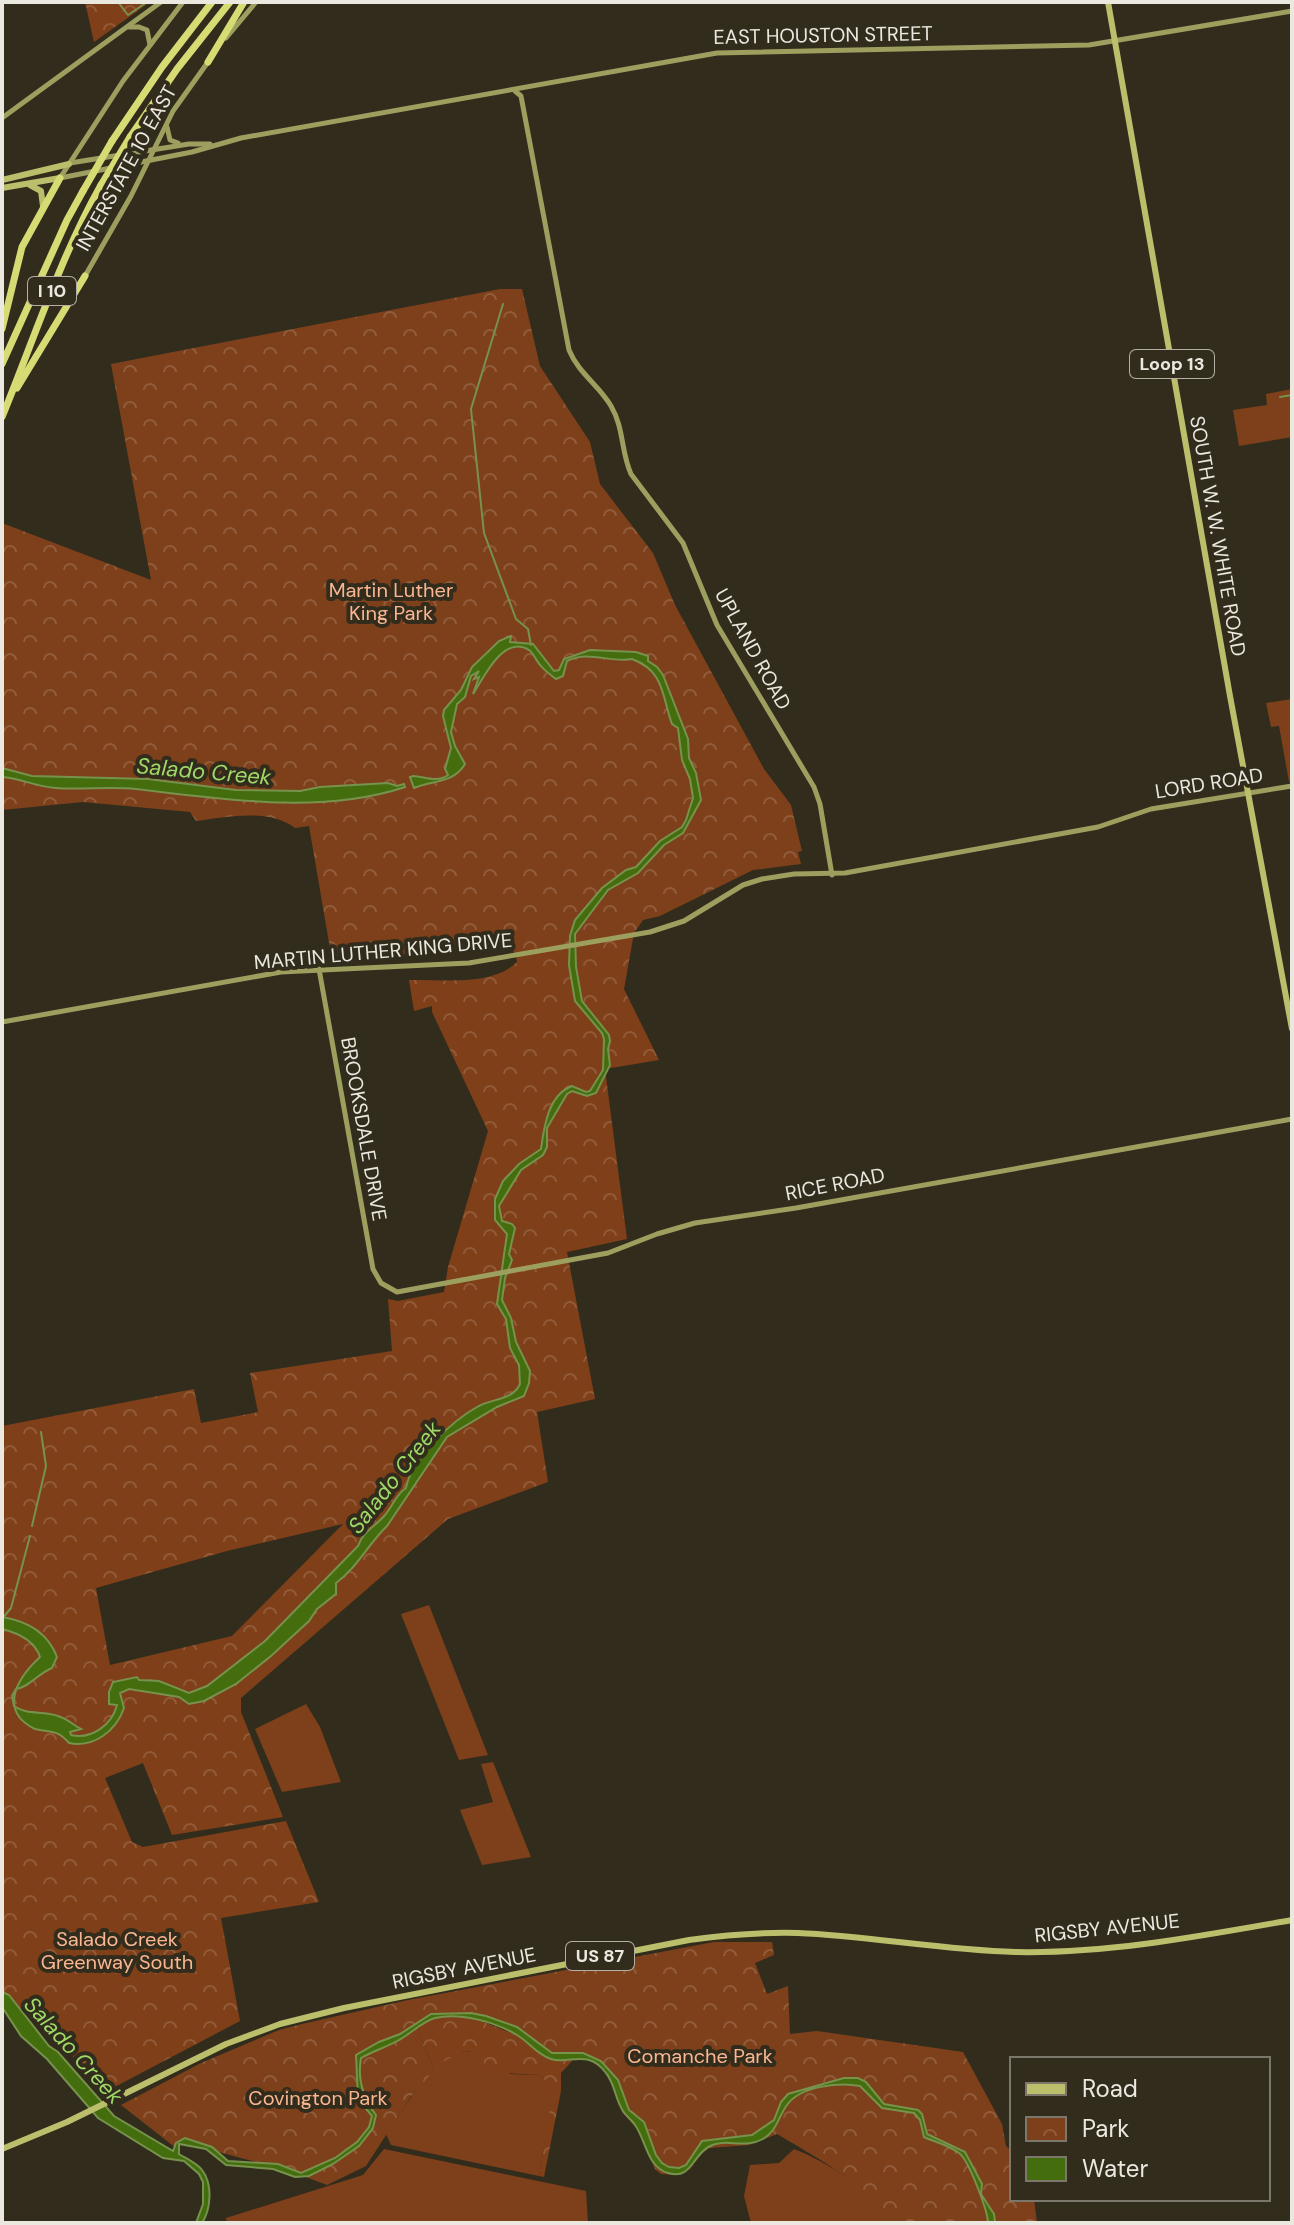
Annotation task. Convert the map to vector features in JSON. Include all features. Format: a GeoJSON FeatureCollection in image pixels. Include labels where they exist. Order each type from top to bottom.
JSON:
{"type":"FeatureCollection","features":[{"type":"Feature","properties":{"kind":"highway","name":"I 10"},"geometry":{"type":"LineString","coordinates":[[2,364],[60,234],[112,141],[162,67],[212,2]]}},
{"type":"Feature","properties":{"kind":"highway","name":"I 10"},"geometry":{"type":"LineString","coordinates":[[2,417],[56,279],[101,185],[168,81],[230,2]]}},
{"type":"Feature","properties":{"kind":"highway"},"geometry":{"type":"LineString","coordinates":[[208,62],[244,2]]}},
{"type":"Feature","properties":{"kind":"highway"},"geometry":{"type":"LineString","coordinates":[[2,329],[22,247],[60,178]]}},
{"type":"Feature","properties":{"kind":"highway"},"geometry":{"type":"LineString","coordinates":[[9,399],[41,352],[85,276]]}},
{"type":"Feature","properties":{"kind":"main road"},"geometry":{"type":"LineString","coordinates":[[2,118],[161,2]]}},
{"type":"Feature","properties":{"kind":"main road","name":"INTERSTATE 10 EAST"},"geometry":{"type":"LineString","coordinates":[[60,178],[123,81],[183,2]]}},
{"type":"Feature","properties":{"kind":"main road","name":"INTERSTATE 10 EAST"},"geometry":{"type":"LineString","coordinates":[[85,276],[193,81],[256,2]]}},
{"type":"Feature","properties":{"kind":"main road","name":"SOUTH W. W. WHITE ROAD"},"geometry":{"type":"LineString","coordinates":[[1108,2],[1247,792],[1292,1029]]}},
{"type":"Feature","properties":{"kind":"main road","name":"EAST HOUSTON STREET"},"geometry":{"type":"LineString","coordinates":[[2,188],[192,152],[216,144],[717,53],[1115,43],[1292,11]]}},
{"type":"Feature","properties":{"kind":"main road"},"geometry":{"type":"LineString","coordinates":[[124,28],[147,30],[151,41],[148,48]]}},
{"type":"Feature","properties":{"kind":"main road","name":"UPLAND ROAD"},"geometry":{"type":"LineString","coordinates":[[515,90],[521,96],[569,350],[580,371],[611,405],[621,430],[631,474],[683,543],[711,613],[814,787],[820,804],[832,875]]}},
{"type":"Feature","properties":{"kind":"main road"},"geometry":{"type":"LineString","coordinates":[[167,123],[170,140],[183,145]]}},
{"type":"Feature","properties":{"kind":"main road","name":"EAST HOUSTON STREET"},"geometry":{"type":"LineString","coordinates":[[2,180],[154,149],[216,144]]}},
{"type":"Feature","properties":{"kind":"main road"},"geometry":{"type":"LineString","coordinates":[[27,184],[41,191],[43,206]]}},
{"type":"Feature","properties":{"kind":"main road","name":"LORD ROAD"},"geometry":{"type":"LineString","coordinates":[[1133,815],[1151,809],[1292,786]]}},
{"type":"Feature","properties":{"kind":"main road","name":"MARTIN LUTHER KING DRIVE"},"geometry":{"type":"LineString","coordinates":[[2,1022],[280,972],[469,963],[645,932],[684,921],[743,885],[762,879],[794,874],[832,875],[1098,827],[1133,815]]}},
{"type":"Feature","properties":{"kind":"main road","name":"BROOKSDALE DRIVE"},"geometry":{"type":"LineString","coordinates":[[319,969],[373,1269],[378,1280],[389,1289]]}},
{"type":"Feature","properties":{"kind":"main road","name":"RICE ROAD"},"geometry":{"type":"LineString","coordinates":[[389,1289],[402,1293],[617,1251],[657,1234],[695,1223],[796,1208],[1292,1119]]}},
{"type":"Feature","properties":{"kind":"main road","name":"RIGSBY AVENUE"},"geometry":{"type":"LineString","coordinates":[[2,2149],[67,2122],[234,2041],[314,2015],[700,1938],[742,1933],[797,1933],[958,1948],[1075,1951],[1292,1920]]}},
{"type":"Feature","properties":{"kind":"green space"},"geometry":{"type":"Polygon","coordinates":[[[85,2],[150,2],[94,42],[85,2]]]}},
{"type":"Feature","properties":{"kind":"green space","name":"Martin Luther King Park"},"geometry":{"type":"Polygon","coordinates":[[[500,289],[522,289],[540,366],[590,442],[600,484],[653,553],[675,605],[764,769],[791,805],[802,851],[798,852],[801,864],[753,870],[660,916],[643,920],[634,933],[516,955],[510,946],[394,958],[332,960],[309,826],[295,828],[285,822],[260,816],[196,821],[190,812],[83,802],[2,810],[2,523],[151,580],[111,364],[500,289]]]}},
{"type":"Feature","properties":{"kind":"green space"},"geometry":{"type":"Polygon","coordinates":[[[1292,389],[1292,437],[1239,446],[1233,410],[1267,405],[1266,394],[1292,389]]]}},
{"type":"Feature","properties":{"kind":"green space"},"geometry":{"type":"Polygon","coordinates":[[[1292,699],[1292,781],[1289,782],[1279,726],[1271,727],[1266,703],[1292,699]]]}},
{"type":"Feature","properties":{"kind":"green space","name":"Salado Creek Greenway South"},"geometry":{"type":"Polygon","coordinates":[[[634,933],[624,989],[659,1060],[605,1069],[627,1239],[567,1252],[595,1399],[537,1412],[548,1482],[448,1519],[241,1698],[241,1712],[283,1817],[172,1835],[143,1763],[105,1778],[132,1842],[143,1847],[286,1821],[319,1902],[221,1918],[240,2021],[109,2090],[2,1991],[2,1426],[194,1389],[201,1423],[258,1412],[250,1373],[392,1351],[388,1299],[398,1301],[444,1292],[448,1267],[488,1131],[432,1012],[432,1006],[414,1011],[409,980],[466,980],[494,975],[517,962],[516,955],[634,933]],[[343,1524],[227,1551],[96,1588],[110,1665],[232,1636],[343,1524]]]}},
{"type":"Feature","properties":{"kind":"green space"},"geometry":{"type":"Polygon","coordinates":[[[429,1605],[488,1755],[459,1760],[401,1614],[429,1605]]]}},
{"type":"Feature","properties":{"kind":"green space"},"geometry":{"type":"Polygon","coordinates":[[[306,1704],[320,1727],[341,1782],[282,1792],[255,1729],[306,1704]]]}},
{"type":"Feature","properties":{"kind":"green space"},"geometry":{"type":"Polygon","coordinates":[[[493,1762],[531,1857],[482,1865],[460,1810],[493,1802],[481,1764],[493,1762]]]}},
{"type":"Feature","properties":{"kind":"green space","name":"Comanche Park"},"geometry":{"type":"Polygon","coordinates":[[[714,1942],[772,1942],[774,1955],[755,1963],[767,1994],[788,1986],[790,2034],[817,2031],[963,2052],[1002,2124],[1006,2146],[1010,2150],[1010,2201],[1034,2201],[1037,2223],[891,2223],[883,2210],[856,2185],[777,2134],[749,2145],[709,2148],[690,2169],[680,2175],[661,2174],[655,2169],[640,2132],[622,2112],[612,2084],[595,2062],[576,2057],[548,2061],[521,2037],[486,2021],[436,2019],[418,2029],[434,2070],[410,2098],[366,2166],[327,2185],[184,2142],[176,2148],[121,2105],[201,2063],[279,2030],[408,2000],[714,1942]]]}},
{"type":"Feature","properties":{"kind":"green space"},"geometry":{"type":"Polygon","coordinates":[[[435,2018],[474,2018],[519,2036],[533,2049],[559,2061],[572,2058],[561,2073],[561,2091],[544,2177],[539,2176],[553,2089],[540,2075],[486,2072],[482,2052],[456,2055],[434,2070],[418,2029],[435,2018]]]}},
{"type":"Feature","properties":{"kind":"green space"},"geometry":{"type":"Polygon","coordinates":[[[477,2050],[510,2074],[540,2075],[554,2089],[539,2176],[391,2145],[386,2134],[434,2069],[452,2055],[477,2050]]]}},
{"type":"Feature","properties":{"kind":"green space"},"geometry":{"type":"Polygon","coordinates":[[[384,2149],[586,2191],[588,2223],[227,2223],[226,2218],[363,2175],[384,2149]]]}},
{"type":"Feature","properties":{"kind":"green space"},"geometry":{"type":"Polygon","coordinates":[[[794,2149],[820,2161],[862,2189],[884,2211],[891,2223],[751,2223],[744,2196],[750,2165],[779,2163],[794,2149]]]}},
{"type":"Feature","properties":{"kind":"water"},"geometry":{"type":"Polygon","coordinates":[[[511,636],[510,642],[533,644],[554,671],[559,670],[564,659],[590,650],[636,652],[648,656],[648,661],[663,675],[688,739],[689,758],[696,773],[701,800],[683,833],[664,845],[638,873],[608,890],[575,934],[576,967],[582,1001],[609,1035],[610,1065],[596,1093],[587,1096],[572,1091],[567,1094],[547,1128],[547,1147],[543,1155],[521,1170],[499,1206],[502,1221],[515,1228],[509,1254],[512,1260],[505,1278],[502,1300],[530,1371],[524,1396],[497,1407],[447,1437],[387,1526],[336,1583],[336,1594],[271,1656],[236,1684],[204,1701],[189,1704],[179,1697],[129,1689],[120,1693],[124,1708],[116,1724],[103,1736],[78,1744],[69,1743],[57,1733],[35,1729],[17,1714],[15,1706],[25,1711],[62,1717],[81,1729],[70,1732],[79,1736],[93,1733],[111,1719],[117,1705],[109,1704],[113,1682],[137,1677],[139,1680],[159,1681],[189,1693],[207,1686],[265,1641],[358,1546],[363,1536],[406,1488],[424,1453],[445,1431],[477,1407],[512,1394],[520,1384],[519,1365],[510,1348],[506,1319],[497,1304],[507,1234],[495,1220],[495,1199],[503,1181],[519,1164],[541,1149],[549,1113],[557,1097],[572,1086],[590,1091],[603,1070],[602,1033],[575,1001],[569,965],[570,936],[575,920],[602,888],[626,870],[636,867],[660,841],[682,827],[693,798],[690,779],[682,760],[678,728],[672,724],[661,686],[651,670],[632,659],[583,657],[567,661],[563,676],[556,679],[529,650],[519,646],[502,653],[473,694],[479,677],[474,679],[479,671],[471,676],[465,697],[457,704],[451,732],[465,764],[448,778],[414,788],[410,777],[436,779],[448,775],[445,769],[451,748],[444,710],[461,690],[472,667],[499,641],[511,636]]]}},
{"type":"Feature","properties":{"kind":"water"},"geometry":{"type":"Polygon","coordinates":[[[2,768],[32,776],[148,779],[236,790],[300,791],[388,783],[397,786],[404,784],[405,787],[340,801],[271,802],[126,788],[49,787],[2,777],[2,768]]]}},
{"type":"Feature","properties":{"kind":"water"},"geometry":{"type":"Polygon","coordinates":[[[2,1617],[36,1630],[48,1641],[57,1657],[52,1668],[17,1689],[23,1676],[40,1657],[25,1638],[2,1629],[2,1617]]]}},
{"type":"Feature","properties":{"kind":"water"},"geometry":{"type":"Polygon","coordinates":[[[2,1992],[9,1995],[49,2046],[58,2052],[114,2116],[173,2151],[176,2143],[185,2138],[212,2147],[228,2161],[278,2164],[301,2173],[335,2158],[357,2142],[369,2127],[372,2116],[358,2099],[356,2055],[400,2034],[431,2014],[471,2013],[517,2027],[552,2053],[583,2053],[601,2061],[618,2080],[629,2110],[644,2122],[656,2155],[669,2167],[686,2165],[702,2141],[752,2135],[774,2120],[788,2094],[844,2078],[858,2078],[866,2082],[884,2104],[918,2110],[927,2134],[965,2152],[982,2184],[981,2194],[994,2214],[995,2222],[988,2223],[977,2186],[959,2153],[924,2137],[920,2120],[914,2113],[882,2108],[860,2086],[832,2085],[801,2093],[787,2105],[768,2136],[756,2142],[710,2146],[687,2170],[668,2173],[651,2159],[639,2131],[624,2113],[609,2077],[599,2065],[585,2059],[551,2059],[508,2030],[477,2019],[445,2016],[430,2020],[399,2040],[361,2058],[362,2088],[376,2115],[373,2128],[359,2146],[309,2176],[295,2177],[273,2169],[226,2165],[206,2149],[179,2144],[179,2154],[195,2163],[208,2182],[210,2196],[207,2211],[202,2223],[196,2223],[203,2204],[203,2182],[199,2174],[184,2161],[163,2158],[98,2118],[47,2059],[21,2036],[2,2007],[2,1992]]]}},
{"type":"Feature","properties":{"kind":"waterway"},"geometry":{"type":"LineString","coordinates":[[118,2],[128,15],[147,2]]}},
{"type":"Feature","properties":{"kind":"waterway"},"geometry":{"type":"LineString","coordinates":[[503,304],[471,409],[484,533],[516,619],[528,629],[531,645]]}},
{"type":"Feature","properties":{"kind":"waterway"},"geometry":{"type":"LineString","coordinates":[[1280,397],[1292,395]]}},
{"type":"Feature","properties":{"kind":"waterway"},"geometry":{"type":"LineString","coordinates":[[32,1526],[46,1466],[41,1432]]}},
{"type":"Feature","properties":{"kind":"waterway"},"geometry":{"type":"LineString","coordinates":[[2,1619],[11,1608],[30,1536]]}},
{"type":"Feature","properties":{"kind":"water label","name":"Salado Creek"},"geometry":{"type":"Point","coordinates":[204,771]}},
{"type":"Feature","properties":{"kind":"water label","name":"Salado Creek"},"geometry":{"type":"Point","coordinates":[394,1477]}},
{"type":"Feature","properties":{"kind":"water label","name":"Salado Creek"},"geometry":{"type":"Point","coordinates":[74,2050]}},
{"type":"Feature","properties":{"kind":"park label","name":"Covington Park"},"geometry":{"type":"Point","coordinates":[318,2098]}}]}
